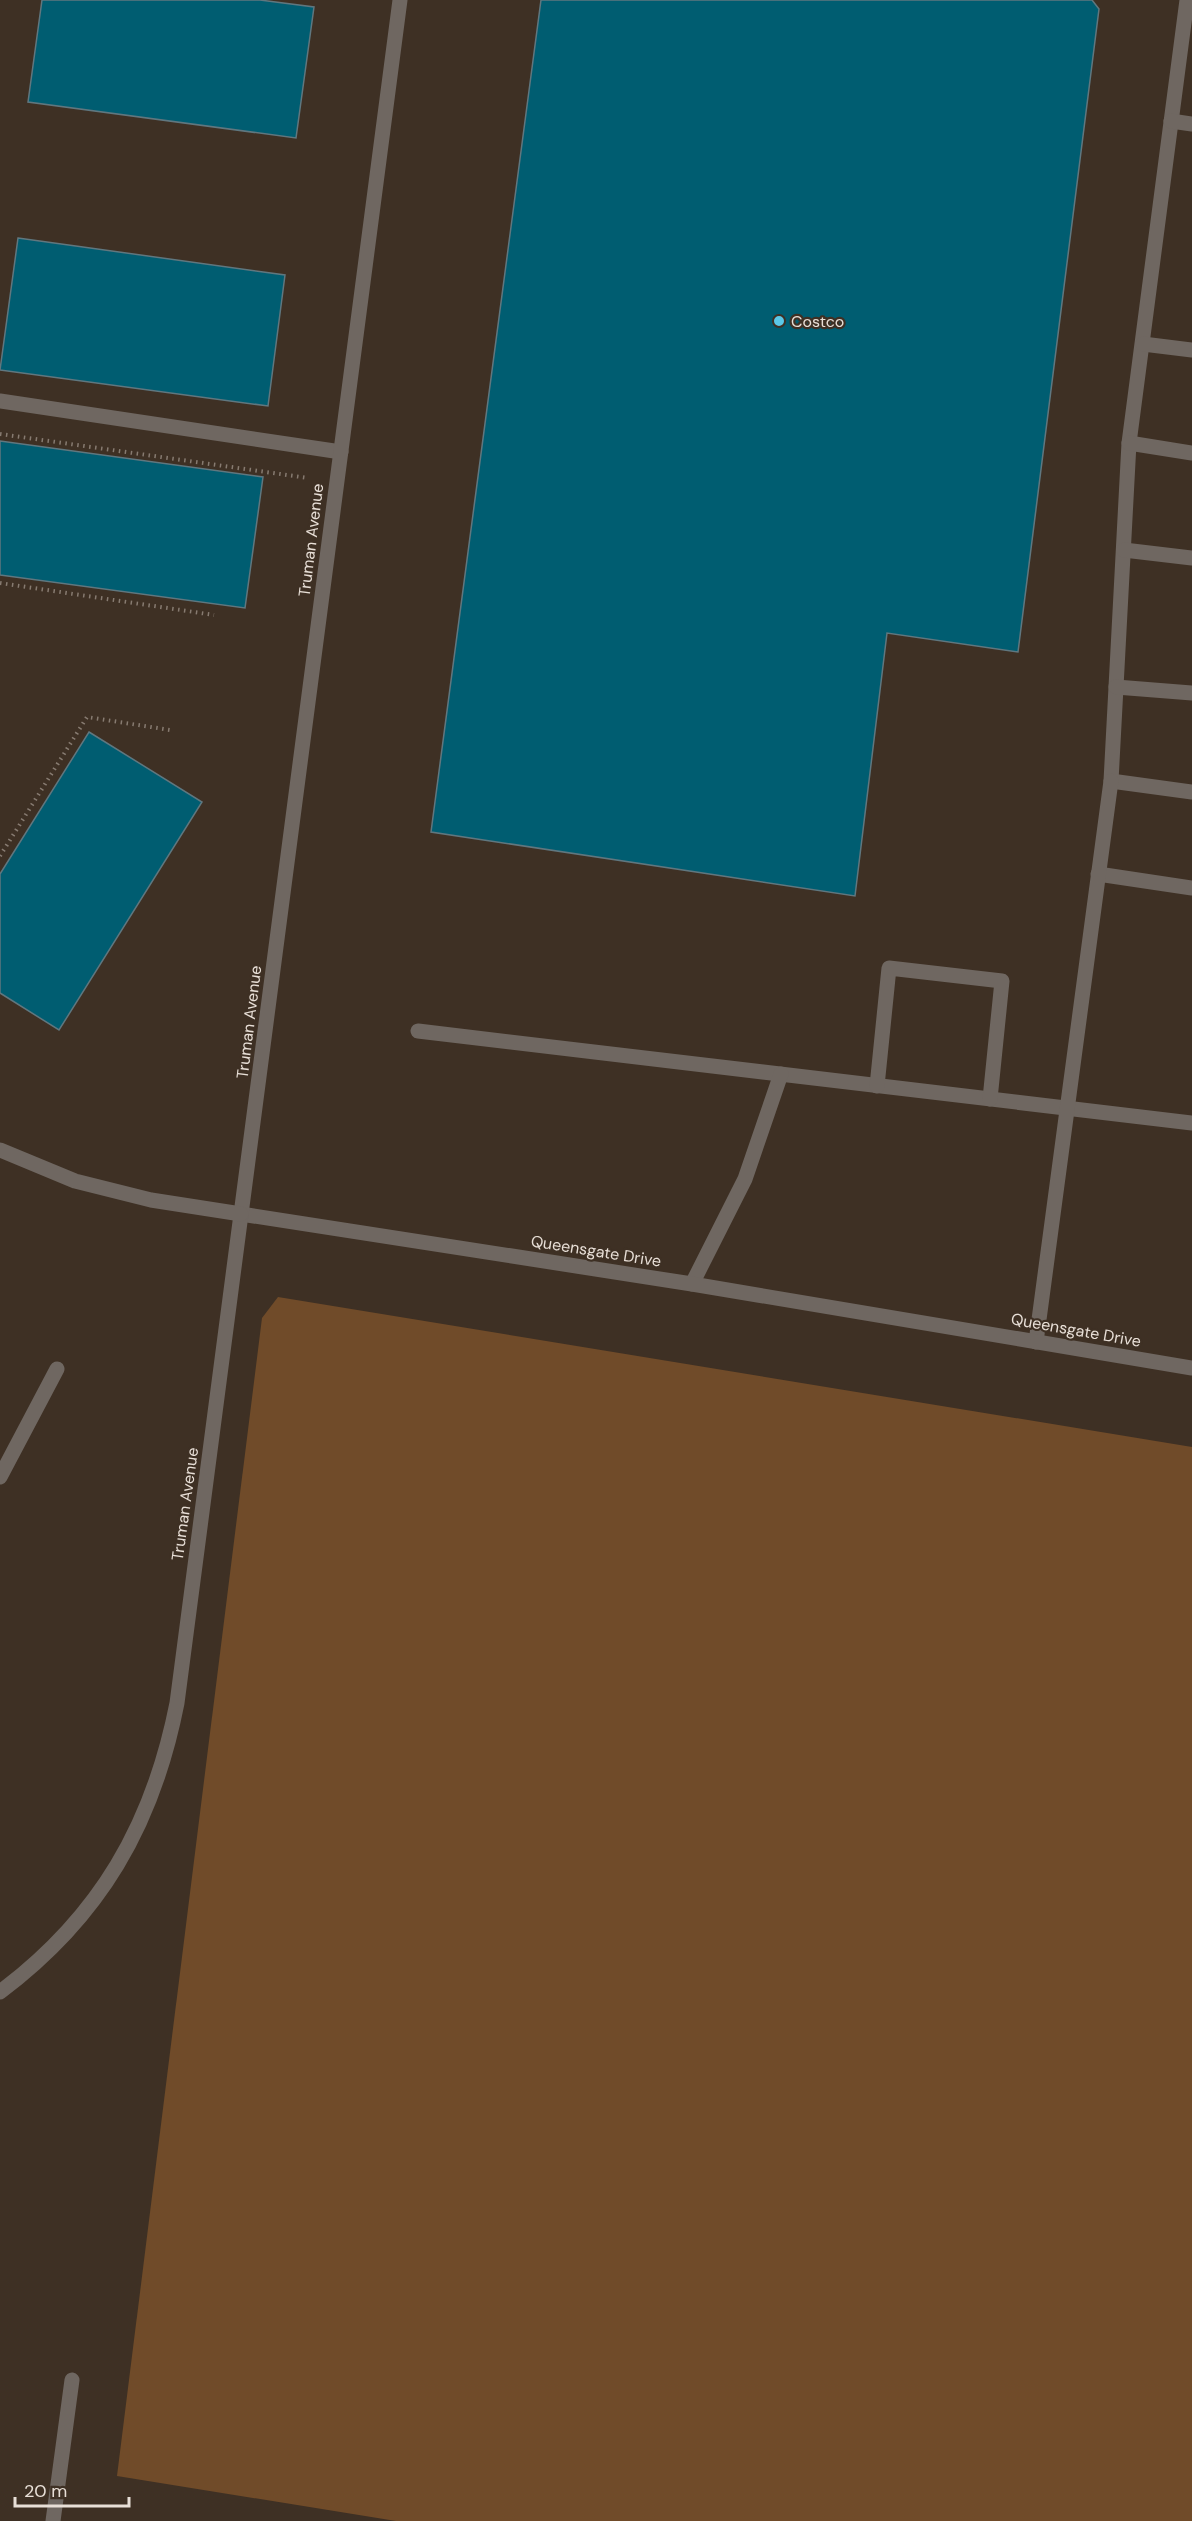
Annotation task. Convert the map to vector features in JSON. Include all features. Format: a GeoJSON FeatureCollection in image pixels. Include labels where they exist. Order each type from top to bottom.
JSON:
{"type":"FeatureCollection","features":[{"type":"Feature","properties":{"kind":"street","name":"Truman Avenue"},"geometry":{"type":"LineString","coordinates":[[0,1992],[43,1958],[76,1924],[101,1892],[134,1837],[162,1766],[177,1703],[400,0]]}},
{"type":"Feature","properties":{"kind":"street"},"geometry":{"type":"LineString","coordinates":[[1036,1341],[1111,781],[1129,443],[1187,0]]}},
{"type":"Feature","properties":{"kind":"street"},"geometry":{"type":"LineString","coordinates":[[1171,121],[1192,124]]}},
{"type":"Feature","properties":{"kind":"street"},"geometry":{"type":"LineString","coordinates":[[1143,344],[1192,350]]}},
{"type":"Feature","properties":{"kind":"street"},"geometry":{"type":"LineString","coordinates":[[0,401],[341,452]]}},
{"type":"Feature","properties":{"kind":"street"},"geometry":{"type":"LineString","coordinates":[[1129,443],[1192,453]]}},
{"type":"Feature","properties":{"kind":"street"},"geometry":{"type":"LineString","coordinates":[[1124,550],[1192,558]]}},
{"type":"Feature","properties":{"kind":"street"},"geometry":{"type":"LineString","coordinates":[[1116,687],[1192,693]]}},
{"type":"Feature","properties":{"kind":"street"},"geometry":{"type":"LineString","coordinates":[[1111,781],[1192,792]]}},
{"type":"Feature","properties":{"kind":"street"},"geometry":{"type":"LineString","coordinates":[[1098,874],[1192,888]]}},
{"type":"Feature","properties":{"kind":"street"},"geometry":{"type":"LineString","coordinates":[[877,1086],[889,968],[1002,981],[990,1099]]}},
{"type":"Feature","properties":{"kind":"street"},"geometry":{"type":"LineString","coordinates":[[418,1031],[1192,1123]]}},
{"type":"Feature","properties":{"kind":"street"},"geometry":{"type":"LineString","coordinates":[[692,1284],[745,1179],[780,1074]]}},
{"type":"Feature","properties":{"kind":"street","name":"Queensgate Drive"},"geometry":{"type":"LineString","coordinates":[[0,1150],[75,1181],[151,1200],[692,1284],[1192,1368]]}},
{"type":"Feature","properties":{"kind":"street"},"geometry":{"type":"LineString","coordinates":[[0,1477],[57,1369]]}},
{"type":"Feature","properties":{"kind":"street"},"geometry":{"type":"LineString","coordinates":[[53,2521],[72,2380]]}},
{"type":"Feature","properties":{"kind":"path"},"geometry":{"type":"LineString","coordinates":[[0,434],[308,478]]}},
{"type":"Feature","properties":{"kind":"path"},"geometry":{"type":"LineString","coordinates":[[0,583],[214,615]]}},
{"type":"Feature","properties":{"kind":"path"},"geometry":{"type":"LineString","coordinates":[[0,856],[87,717],[170,730]]}},
{"type":"Feature","properties":{"kind":"shaded area"},"geometry":{"type":"Polygon","coordinates":[[[278,1297],[1192,1447],[1192,2521],[396,2521],[117,2476],[262,1318],[278,1297]]]}},
{"type":"Feature","properties":{"kind":"building"},"geometry":{"type":"Polygon","coordinates":[[[42,0],[260,0],[314,7],[296,138],[28,102],[42,0]]]}},
{"type":"Feature","properties":{"kind":"building","name":"Costco"},"geometry":{"type":"Polygon","coordinates":[[[541,0],[1092,0],[1099,9],[1018,652],[887,633],[855,896],[431,832],[541,0]]]}},
{"type":"Feature","properties":{"kind":"building"},"geometry":{"type":"Polygon","coordinates":[[[18,238],[285,275],[268,406],[0,370],[18,238]]]}},
{"type":"Feature","properties":{"kind":"building"},"geometry":{"type":"Polygon","coordinates":[[[0,441],[263,477],[245,608],[0,575],[0,441]]]}},
{"type":"Feature","properties":{"kind":"building"},"geometry":{"type":"Polygon","coordinates":[[[89,732],[202,802],[59,1030],[0,993],[0,874],[89,732]]]}},
{"type":"Feature","properties":{"kind":"place","name":"Costco"},"geometry":{"type":"Point","coordinates":[779,321]}}]}
